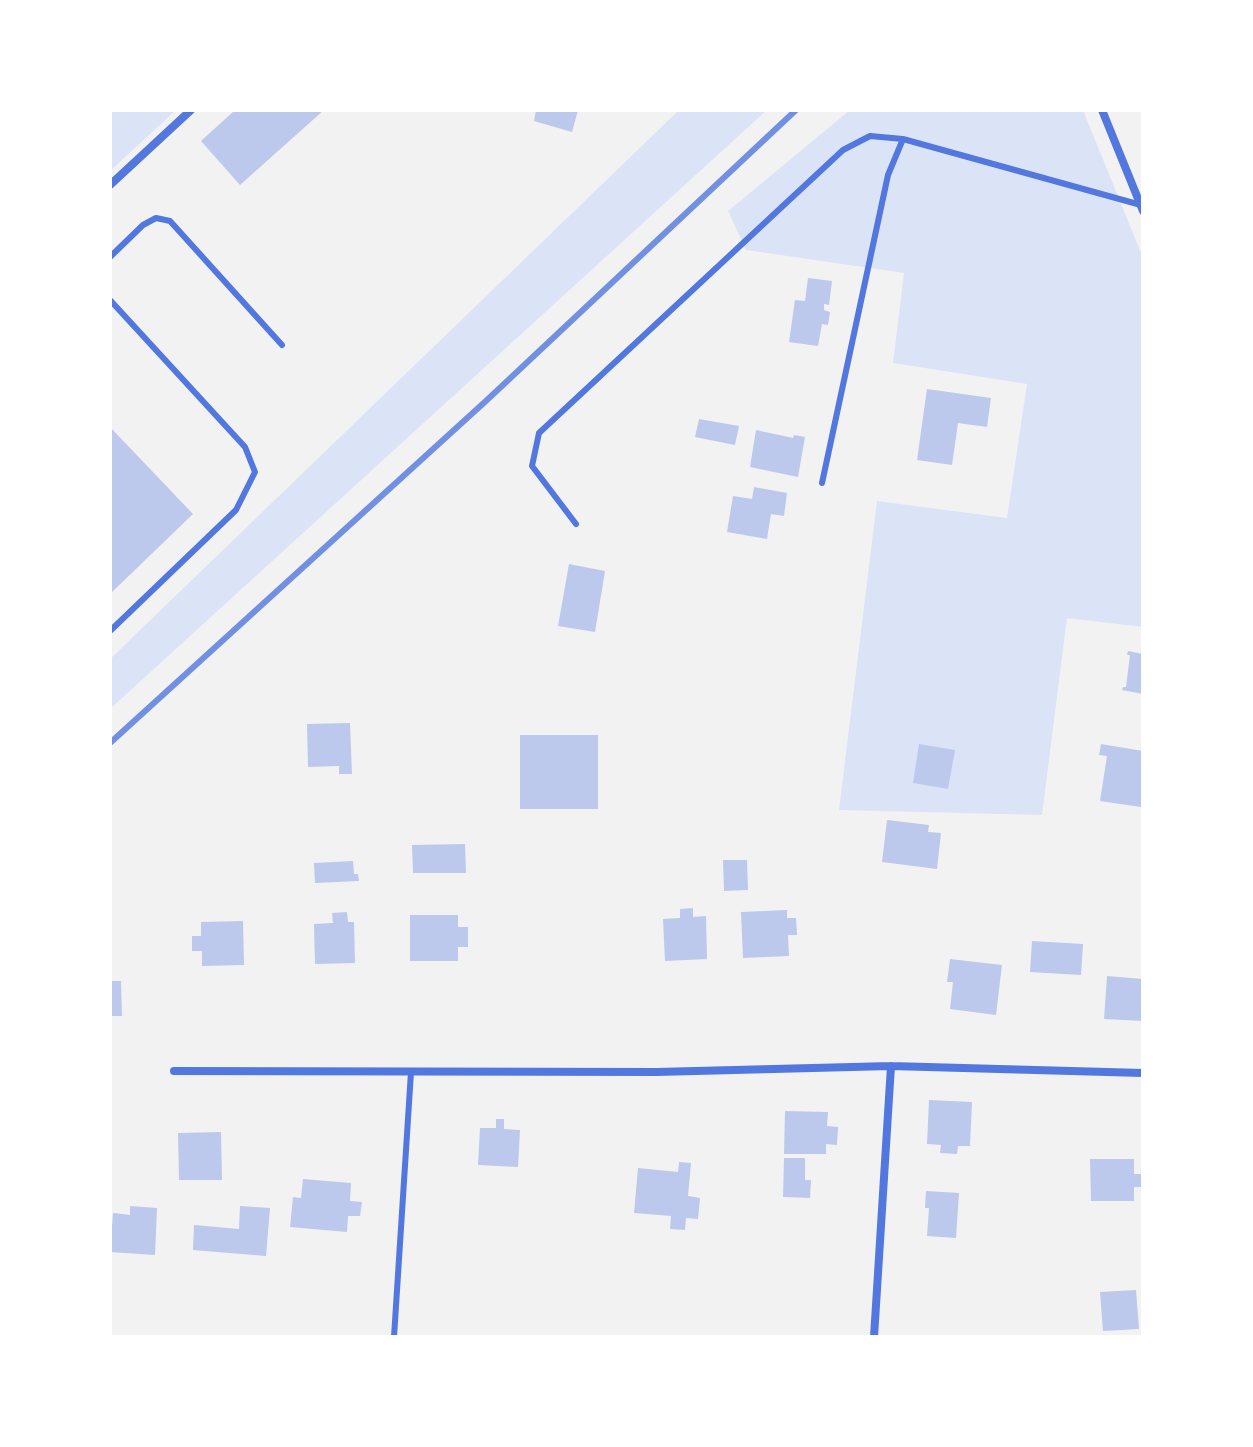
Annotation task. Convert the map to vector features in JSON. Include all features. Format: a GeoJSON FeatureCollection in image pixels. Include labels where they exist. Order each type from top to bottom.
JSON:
{"type":"FeatureCollection","features":[{"type":"Feature","properties":{"kind":"street"},"geometry":{"type":"LineString","coordinates":[[110,185],[191,110]]}},
{"type":"Feature","properties":{"kind":"street"},"geometry":{"type":"LineString","coordinates":[[1102,110],[1142,208]]}},
{"type":"Feature","properties":{"kind":"street"},"geometry":{"type":"LineString","coordinates":[[874,1337],[891,1066]]}},
{"type":"Feature","properties":{"kind":"street"},"geometry":{"type":"LineString","coordinates":[[174,1071],[656,1072],[891,1066],[1143,1073]]}},
{"type":"Feature","properties":{"kind":"lane"},"geometry":{"type":"LineString","coordinates":[[576,524],[532,466],[539,433],[843,150],[870,136],[903,139],[1142,208]]}},
{"type":"Feature","properties":{"kind":"lane"},"geometry":{"type":"LineString","coordinates":[[822,483],[888,175],[903,139]]}},
{"type":"Feature","properties":{"kind":"lane"},"geometry":{"type":"LineString","coordinates":[[110,257],[143,225],[156,218],[170,221],[282,345]]}},
{"type":"Feature","properties":{"kind":"lane"},"geometry":{"type":"LineString","coordinates":[[110,300],[245,447],[255,472],[236,510],[110,631]]}},
{"type":"Feature","properties":{"kind":"lane"},"geometry":{"type":"LineString","coordinates":[[394,1337],[411,1072]]}},
{"type":"Feature","properties":{"kind":"shaded area"},"geometry":{"type":"Polygon","coordinates":[[[110,110],[176,110],[110,171],[110,110]]]}},
{"type":"Feature","properties":{"kind":"shaded area"},"geometry":{"type":"Polygon","coordinates":[[[679,110],[767,110],[110,709],[110,659],[679,110]]]}},
{"type":"Feature","properties":{"kind":"shaded area"},"geometry":{"type":"Polygon","coordinates":[[[850,110],[1083,110],[1143,258],[1143,627],[1067,618],[1042,815],[839,810],[877,501],[1007,518],[1027,384],[893,363],[904,273],[746,250],[728,211],[850,110]]]}},
{"type":"Feature","properties":{"kind":"building"},"geometry":{"type":"Polygon","coordinates":[[[235,110],[324,110],[240,185],[201,141],[235,110]]]}},
{"type":"Feature","properties":{"kind":"building"},"geometry":{"type":"Polygon","coordinates":[[[536,110],[578,110],[572,132],[534,121],[536,110]]]}},
{"type":"Feature","properties":{"kind":"building"},"geometry":{"type":"Polygon","coordinates":[[[808,278],[832,281],[829,305],[824,304],[824,310],[830,312],[828,325],[822,324],[818,346],[789,342],[795,300],[805,301],[808,278]]]}},
{"type":"Feature","properties":{"kind":"building"},"geometry":{"type":"Polygon","coordinates":[[[927,389],[991,398],[987,427],[958,423],[952,465],[917,460],[927,389]]]}},
{"type":"Feature","properties":{"kind":"building"},"geometry":{"type":"Polygon","coordinates":[[[699,419],[739,426],[735,445],[695,437],[699,419]]]}},
{"type":"Feature","properties":{"kind":"building"},"geometry":{"type":"Polygon","coordinates":[[[110,427],[193,514],[110,594],[110,427]]]}},
{"type":"Feature","properties":{"kind":"building"},"geometry":{"type":"Polygon","coordinates":[[[756,430],[793,438],[794,435],[805,437],[798,477],[750,467],[756,430]]]}},
{"type":"Feature","properties":{"kind":"building"},"geometry":{"type":"Polygon","coordinates":[[[754,487],[787,493],[784,516],[771,514],[767,539],[727,532],[733,496],[752,499],[754,487]]]}},
{"type":"Feature","properties":{"kind":"building"},"geometry":{"type":"Polygon","coordinates":[[[569,564],[605,571],[595,632],[558,626],[569,564]]]}},
{"type":"Feature","properties":{"kind":"building"},"geometry":{"type":"Polygon","coordinates":[[[1128,651],[1143,654],[1143,694],[1122,690],[1126,687],[1128,651]]]}},
{"type":"Feature","properties":{"kind":"building"},"geometry":{"type":"Polygon","coordinates":[[[350,723],[352,774],[339,774],[339,766],[308,767],[307,724],[350,723]]]}},
{"type":"Feature","properties":{"kind":"building"},"geometry":{"type":"Polygon","coordinates":[[[520,735],[598,735],[598,809],[520,809],[520,735]]]}},
{"type":"Feature","properties":{"kind":"building"},"geometry":{"type":"Polygon","coordinates":[[[919,744],[955,750],[948,789],[913,783],[919,744]]]}},
{"type":"Feature","properties":{"kind":"building"},"geometry":{"type":"Polygon","coordinates":[[[1101,744],[1143,751],[1141,807],[1100,801],[1107,756],[1099,755],[1101,744]]]}},
{"type":"Feature","properties":{"kind":"building"},"geometry":{"type":"Polygon","coordinates":[[[887,820],[929,825],[928,832],[941,833],[937,869],[882,862],[887,820]]]}},
{"type":"Feature","properties":{"kind":"building"},"geometry":{"type":"Polygon","coordinates":[[[465,844],[466,873],[413,873],[412,845],[465,844]]]}},
{"type":"Feature","properties":{"kind":"building"},"geometry":{"type":"Polygon","coordinates":[[[723,860],[747,860],[748,890],[724,891],[723,860]]]}},
{"type":"Feature","properties":{"kind":"building"},"geometry":{"type":"Polygon","coordinates":[[[353,861],[354,874],[358,874],[359,881],[315,883],[314,863],[353,861]]]}},
{"type":"Feature","properties":{"kind":"building"},"geometry":{"type":"Polygon","coordinates":[[[693,908],[693,917],[706,916],[707,959],[665,961],[663,919],[680,918],[680,909],[693,908]]]}},
{"type":"Feature","properties":{"kind":"building"},"geometry":{"type":"Polygon","coordinates":[[[787,910],[787,918],[796,918],[797,935],[788,935],[789,956],[743,958],[741,912],[787,910]]]}},
{"type":"Feature","properties":{"kind":"building"},"geometry":{"type":"Polygon","coordinates":[[[347,912],[348,922],[354,922],[355,963],[315,964],[314,924],[333,923],[332,913],[347,912]]]}},
{"type":"Feature","properties":{"kind":"building"},"geometry":{"type":"Polygon","coordinates":[[[410,915],[458,915],[458,927],[468,927],[468,947],[458,947],[458,961],[410,961],[410,915]]]}},
{"type":"Feature","properties":{"kind":"building"},"geometry":{"type":"Polygon","coordinates":[[[243,921],[244,965],[202,966],[202,951],[192,951],[192,936],[201,936],[201,922],[243,921]]]}},
{"type":"Feature","properties":{"kind":"building"},"geometry":{"type":"Polygon","coordinates":[[[1032,941],[1083,944],[1081,975],[1030,972],[1032,941]]]}},
{"type":"Feature","properties":{"kind":"building"},"geometry":{"type":"Polygon","coordinates":[[[950,959],[1002,965],[996,1015],[950,1009],[953,982],[947,982],[950,959]]]}},
{"type":"Feature","properties":{"kind":"building"},"geometry":{"type":"Polygon","coordinates":[[[1107,976],[1143,979],[1143,1021],[1104,1019],[1107,976]]]}},
{"type":"Feature","properties":{"kind":"building"},"geometry":{"type":"Polygon","coordinates":[[[110,981],[121,981],[122,1016],[110,1016],[110,981]]]}},
{"type":"Feature","properties":{"kind":"building"},"geometry":{"type":"Polygon","coordinates":[[[929,1100],[972,1102],[970,1146],[958,1146],[957,1154],[940,1153],[941,1145],[927,1144],[929,1100]]]}},
{"type":"Feature","properties":{"kind":"building"},"geometry":{"type":"Polygon","coordinates":[[[785,1111],[828,1112],[827,1126],[838,1127],[837,1145],[826,1144],[826,1154],[784,1154],[785,1111]]]}},
{"type":"Feature","properties":{"kind":"building"},"geometry":{"type":"Polygon","coordinates":[[[496,1119],[504,1119],[504,1129],[520,1130],[518,1167],[478,1165],[480,1128],[496,1128],[496,1119]]]}},
{"type":"Feature","properties":{"kind":"building"},"geometry":{"type":"Polygon","coordinates":[[[221,1132],[222,1180],[179,1180],[178,1133],[221,1132]]]}},
{"type":"Feature","properties":{"kind":"building"},"geometry":{"type":"Polygon","coordinates":[[[784,1158],[805,1158],[805,1180],[811,1180],[810,1198],[783,1197],[784,1158]]]}},
{"type":"Feature","properties":{"kind":"building"},"geometry":{"type":"Polygon","coordinates":[[[1090,1159],[1134,1159],[1134,1174],[1141,1174],[1141,1187],[1134,1187],[1134,1201],[1091,1201],[1090,1159]]]}},
{"type":"Feature","properties":{"kind":"building"},"geometry":{"type":"Polygon","coordinates":[[[679,1162],[691,1163],[688,1196],[700,1198],[698,1219],[686,1218],[685,1230],[670,1229],[671,1216],[634,1213],[638,1168],[678,1172],[679,1162]]]}},
{"type":"Feature","properties":{"kind":"building"},"geometry":{"type":"Polygon","coordinates":[[[303,1179],[351,1183],[350,1201],[362,1202],[360,1216],[348,1216],[347,1232],[290,1227],[293,1197],[301,1198],[303,1179]]]}},
{"type":"Feature","properties":{"kind":"building"},"geometry":{"type":"Polygon","coordinates":[[[926,1191],[959,1193],[956,1238],[927,1236],[929,1208],[925,1208],[926,1191]]]}},
{"type":"Feature","properties":{"kind":"building"},"geometry":{"type":"Polygon","coordinates":[[[130,1206],[157,1208],[155,1255],[110,1252],[113,1213],[130,1215],[130,1206]]]}},
{"type":"Feature","properties":{"kind":"building"},"geometry":{"type":"Polygon","coordinates":[[[240,1206],[270,1208],[266,1256],[193,1250],[194,1225],[239,1229],[240,1206]]]}},
{"type":"Feature","properties":{"kind":"building"},"geometry":{"type":"Polygon","coordinates":[[[1136,1290],[1139,1329],[1103,1331],[1100,1292],[1136,1290]]]}},
{"type":"Feature","properties":{"kind":"railway"},"geometry":{"type":"LineString","coordinates":[[110,743],[487,400],[796,110]]}}]}
